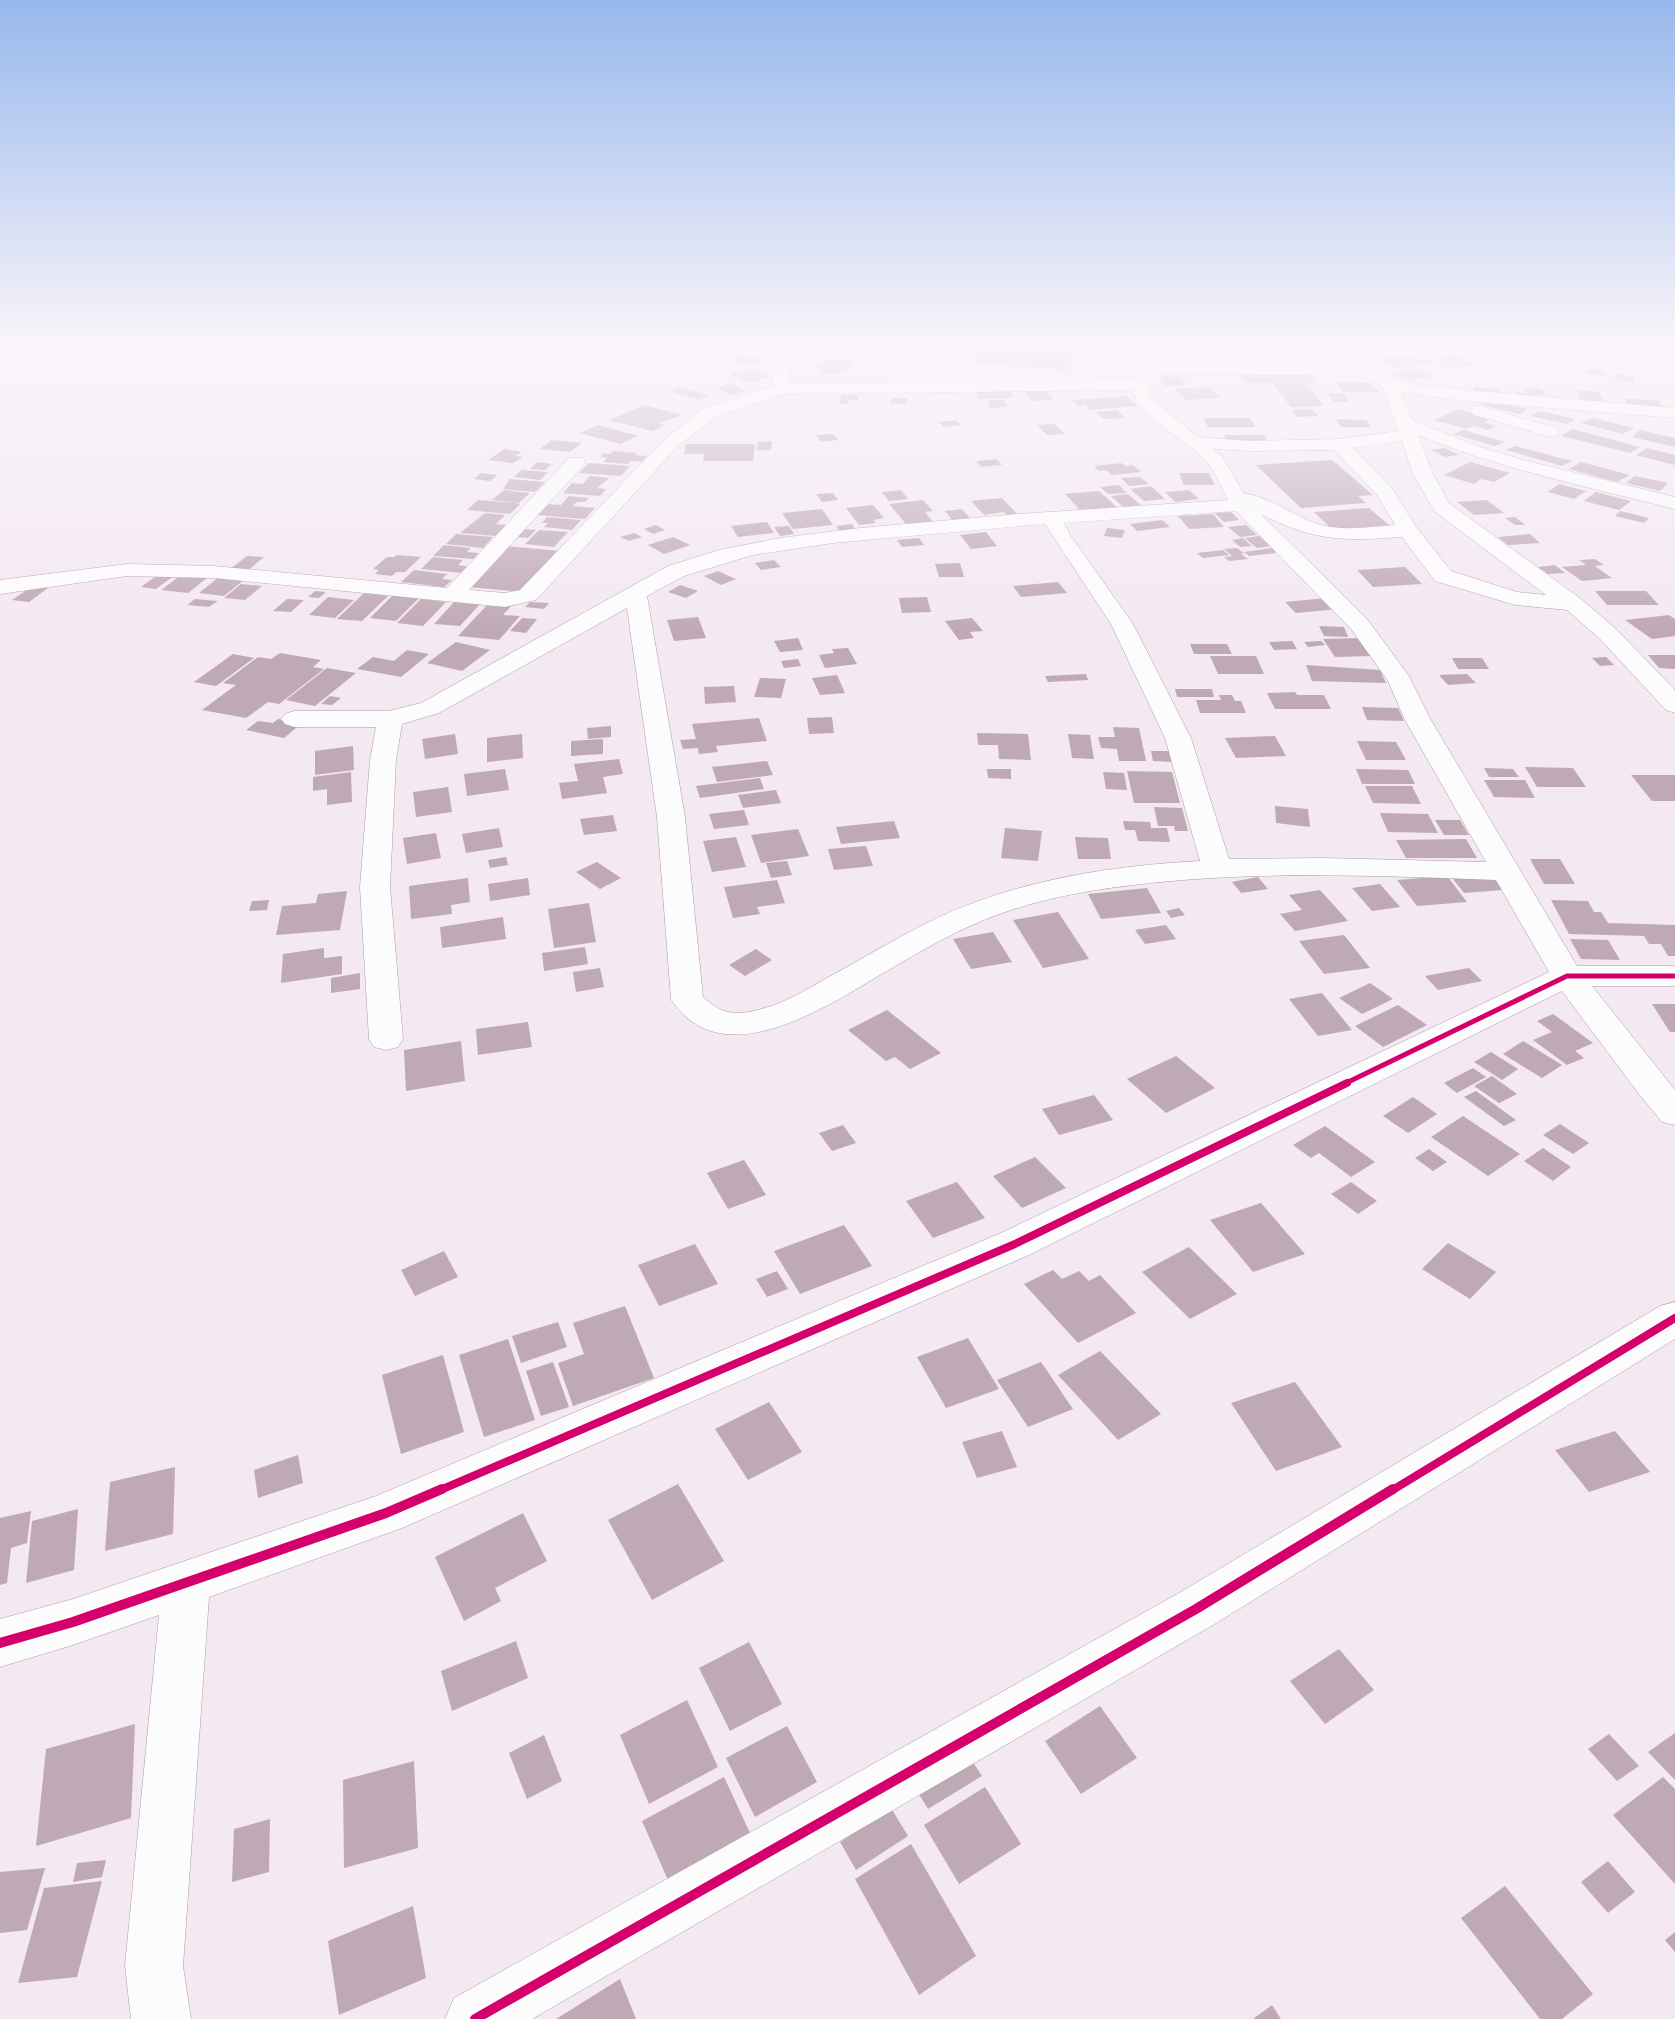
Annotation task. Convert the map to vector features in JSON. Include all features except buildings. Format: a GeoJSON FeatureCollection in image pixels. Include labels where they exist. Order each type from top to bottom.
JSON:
{"type":"FeatureCollection","features":[{"type":"Feature","properties":{"kind":"street"},"geometry":{"type":"LineString","coordinates":[[0,587],[127,570],[214,572],[505,600],[528,595],[671,443]]}},
{"type":"Feature","properties":{"kind":"street"},"geometry":{"type":"LineString","coordinates":[[1196,443],[1215,460],[1237,498],[1359,624],[1400,681],[1418,720],[1567,976],[1651,1086],[1675,1113]]}},
{"type":"Feature","properties":{"kind":"street"},"geometry":{"type":"LineString","coordinates":[[1212,443],[1252,446],[1343,443]]}},
{"type":"Feature","properties":{"kind":"street"},"geometry":{"type":"LineString","coordinates":[[1412,443],[1423,474],[1441,507],[1573,604],[1608,634],[1675,705]]}},
{"type":"Feature","properties":{"kind":"street"},"geometry":{"type":"LineString","coordinates":[[1449,443],[1517,464],[1675,503]]}},
{"type":"Feature","properties":{"kind":"street"},"geometry":{"type":"LineString","coordinates":[[1339,444],[1385,492],[1408,530],[1443,576],[1515,598],[1573,604]]}},
{"type":"Feature","properties":{"kind":"street"},"geometry":{"type":"LineString","coordinates":[[452,595],[576,462]]}},
{"type":"Feature","properties":{"kind":"street"},"geometry":{"type":"LineString","coordinates":[[294,718],[390,719],[430,708],[676,571],[707,558],[745,550],[862,534],[1052,518],[1237,498],[1320,531],[1346,534],[1408,530]]}},
{"type":"Feature","properties":{"kind":"street"},"geometry":{"type":"LineString","coordinates":[[1052,518],[1060,536],[1122,624],[1178,738],[1218,868]]}},
{"type":"Feature","properties":{"kind":"street"},"geometry":{"type":"LineString","coordinates":[[636,595],[671,817],[687,999],[699,1014],[717,1022],[731,1024],[789,1013],[935,931],[989,907],[1044,890],[1100,880],[1218,868],[1343,867],[1506,871]]}},
{"type":"Feature","properties":{"kind":"street"},"geometry":{"type":"LineString","coordinates":[[386,1039],[375,886],[383,760],[390,719]]}},
{"type":"Feature","properties":{"kind":"street"},"geometry":{"type":"LineString","coordinates":[[0,1643],[73,1622],[386,1513],[1015,1244],[1567,976],[1675,976]]}},
{"type":"Feature","properties":{"kind":"street"},"geometry":{"type":"LineString","coordinates":[[475,2019],[1196,1609],[1675,1318]]}},
{"type":"Feature","properties":{"kind":"street"},"geometry":{"type":"LineString","coordinates":[[162,2019],[154,1966],[186,1583]]}},
{"type":"Feature","properties":{"kind":"cycle path"},"geometry":{"type":"LineString","coordinates":[[0,1643],[73,1622],[386,1513],[1015,1244],[1567,976],[1675,976]]}},
{"type":"Feature","properties":{"kind":"cycle path"},"geometry":{"type":"LineString","coordinates":[[475,2019],[1196,1609],[1675,1318]]}}]}
